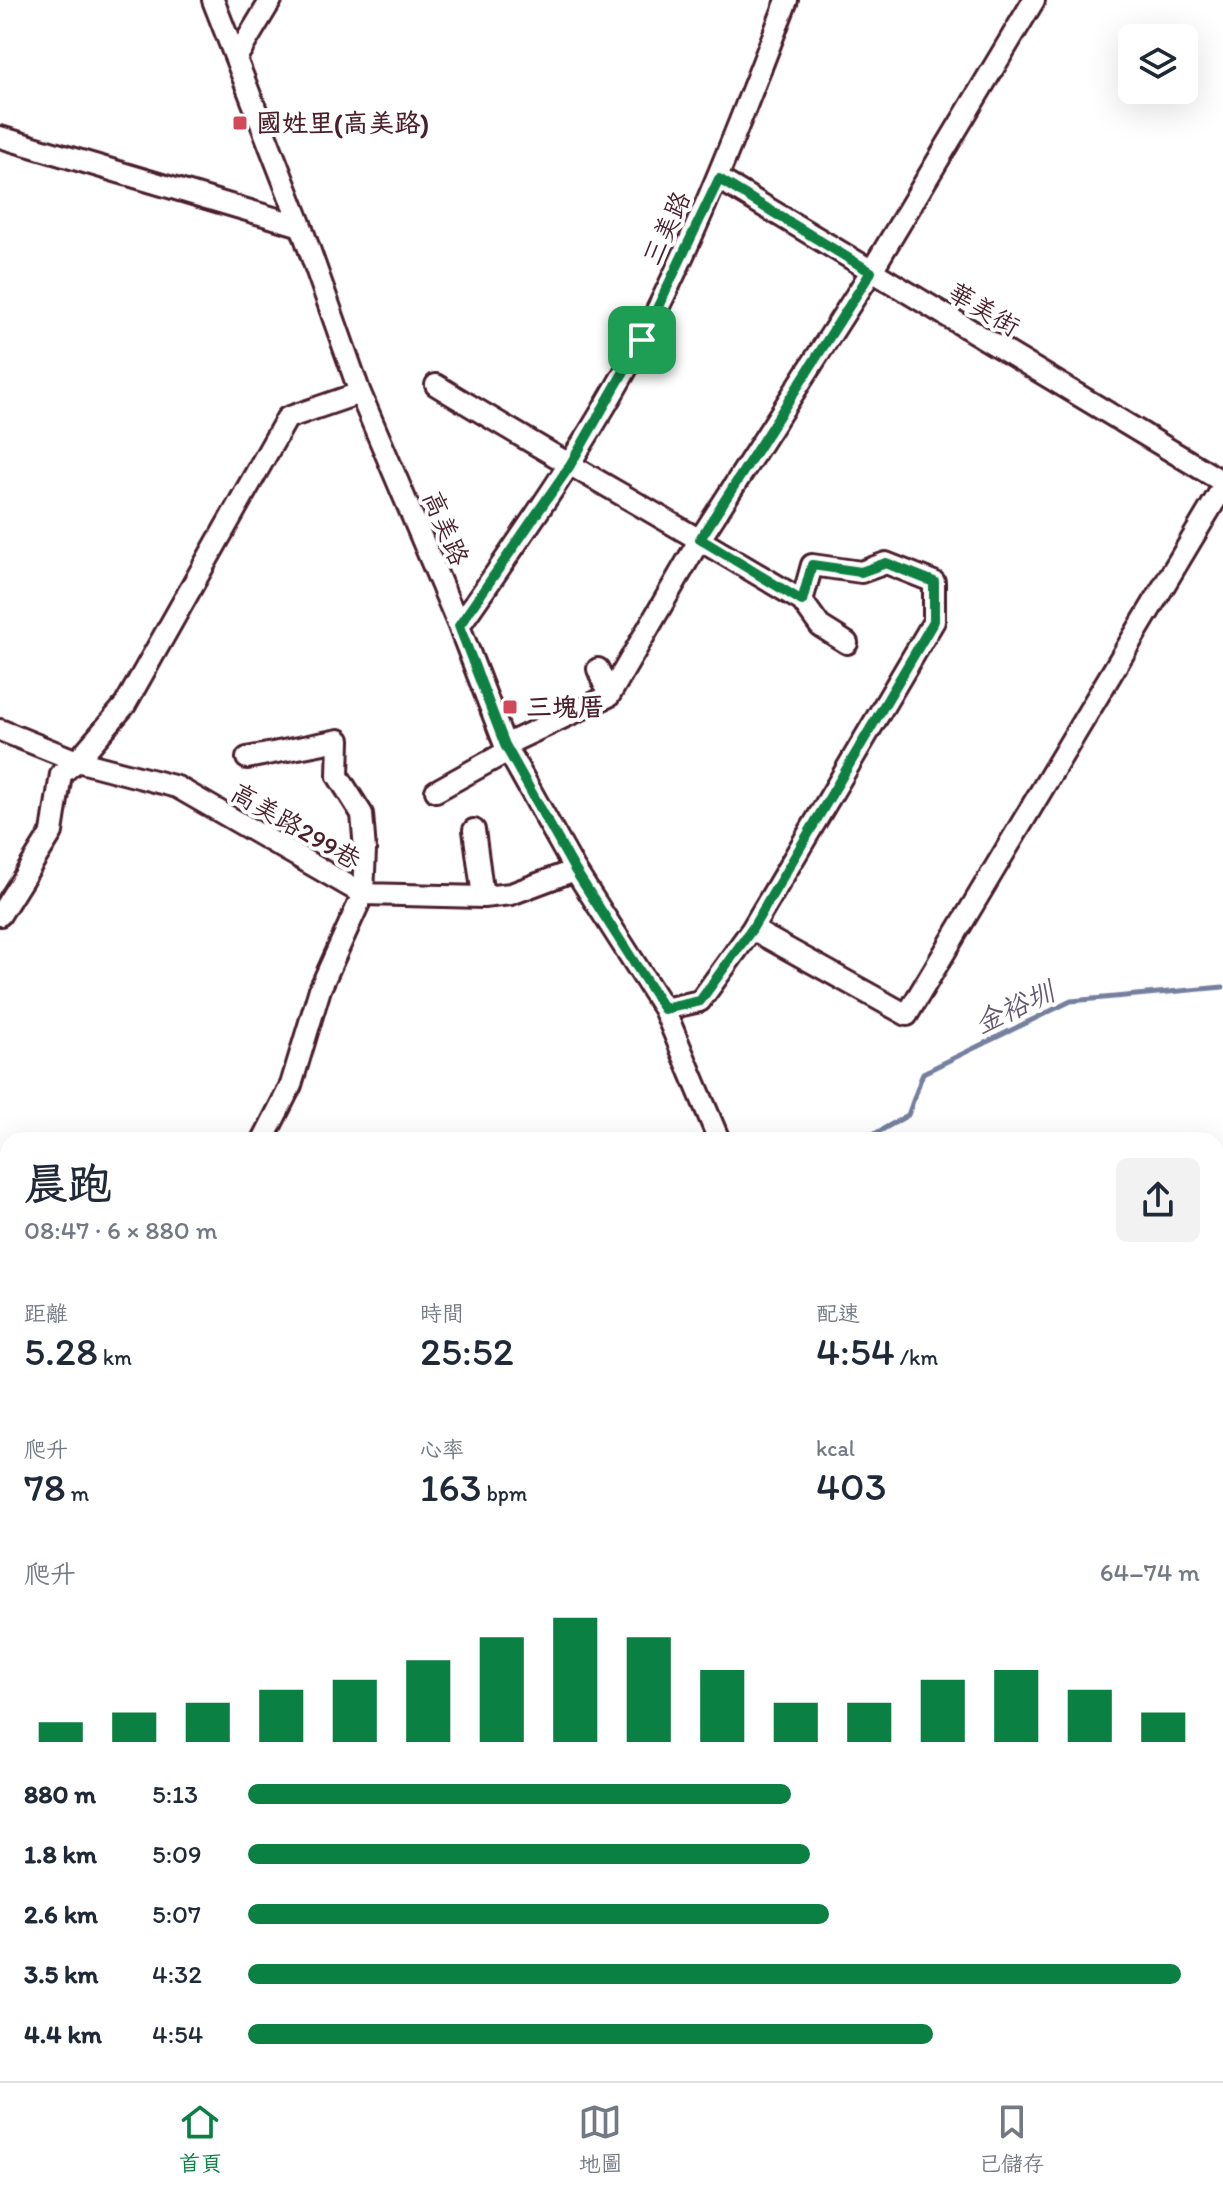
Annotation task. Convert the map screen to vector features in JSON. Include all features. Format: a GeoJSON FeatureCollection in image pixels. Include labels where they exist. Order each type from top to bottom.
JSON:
{"type":"FeatureCollection","features":[{"type":"Feature","properties":{"kind":"street","name":"高美路"},"geometry":{"type":"LineString","coordinates":[[213,0],[301,226],[360,393],[507,748],[575,870],[664,1009],[716,1132]]}},
{"type":"Feature","properties":{"kind":"street"},"geometry":{"type":"LineString","coordinates":[[236,58],[271,0]]}},
{"type":"Feature","properties":{"kind":"street","name":"三美路"},"geometry":{"type":"LineString","coordinates":[[459,626],[569,467],[642,340],[719,179],[787,0]]}},
{"type":"Feature","properties":{"kind":"street"},"geometry":{"type":"LineString","coordinates":[[436,791],[507,748],[609,696],[700,539],[871,272],[1034,0]]}},
{"type":"Feature","properties":{"kind":"street"},"geometry":{"type":"LineString","coordinates":[[0,137],[301,226]]}},
{"type":"Feature","properties":{"kind":"street","name":"華美街"},"geometry":{"type":"LineString","coordinates":[[719,179],[1223,485]]}},
{"type":"Feature","properties":{"kind":"street"},"geometry":{"type":"LineString","coordinates":[[436,385],[569,467],[700,539],[802,601],[820,626],[847,643]]}},
{"type":"Feature","properties":{"kind":"street"},"geometry":{"type":"LineString","coordinates":[[0,915],[52,832],[61,774],[77,761],[125,705],[287,418],[360,393]]}},
{"type":"Feature","properties":{"kind":"street"},"geometry":{"type":"LineString","coordinates":[[752,929],[907,1015],[1223,485]]}},
{"type":"Feature","properties":{"kind":"street"},"geometry":{"type":"LineString","coordinates":[[664,1009],[700,1001],[752,929],[934,621],[934,582],[886,563],[861,572],[812,565],[802,601]]}},
{"type":"Feature","properties":{"kind":"street"},"geometry":{"type":"LineString","coordinates":[[598,669],[609,696]]}},
{"type":"Feature","properties":{"kind":"street","name":"高美路299巷"},"geometry":{"type":"LineString","coordinates":[[0,730],[77,761],[177,787],[363,894],[483,897],[511,894],[575,870]]}},
{"type":"Feature","properties":{"kind":"street"},"geometry":{"type":"LineString","coordinates":[[247,758],[339,740],[338,776],[362,814],[365,850],[363,894],[320,989],[291,1085],[267,1132]]}},
{"type":"Feature","properties":{"kind":"street"},"geometry":{"type":"LineString","coordinates":[[474,830],[483,897]]}},
{"type":"Feature","properties":{"kind":"waterway","name":"金裕圳"},"geometry":{"type":"LineString","coordinates":[[878,1132],[908,1115],[923,1073],[1071,1001],[1223,987]]}},
{"type":"Feature","properties":{"kind":"place","name":"國姓里(高美路)"},"geometry":{"type":"Point","coordinates":[240,123]}},
{"type":"Feature","properties":{"kind":"place","name":"三塊厝"},"geometry":{"type":"Point","coordinates":[510,707]}},
{"type":"Feature","properties":{"kind":"route"},"geometry":{"type":"LineString","coordinates":[[719,179],[871,272],[700,539],[802,601],[812,565],[861,572],[886,563],[934,582],[934,621],[752,929],[700,1001],[664,1009],[575,870],[505,745],[459,626],[569,467],[642,340],[719,179]]}}]}
